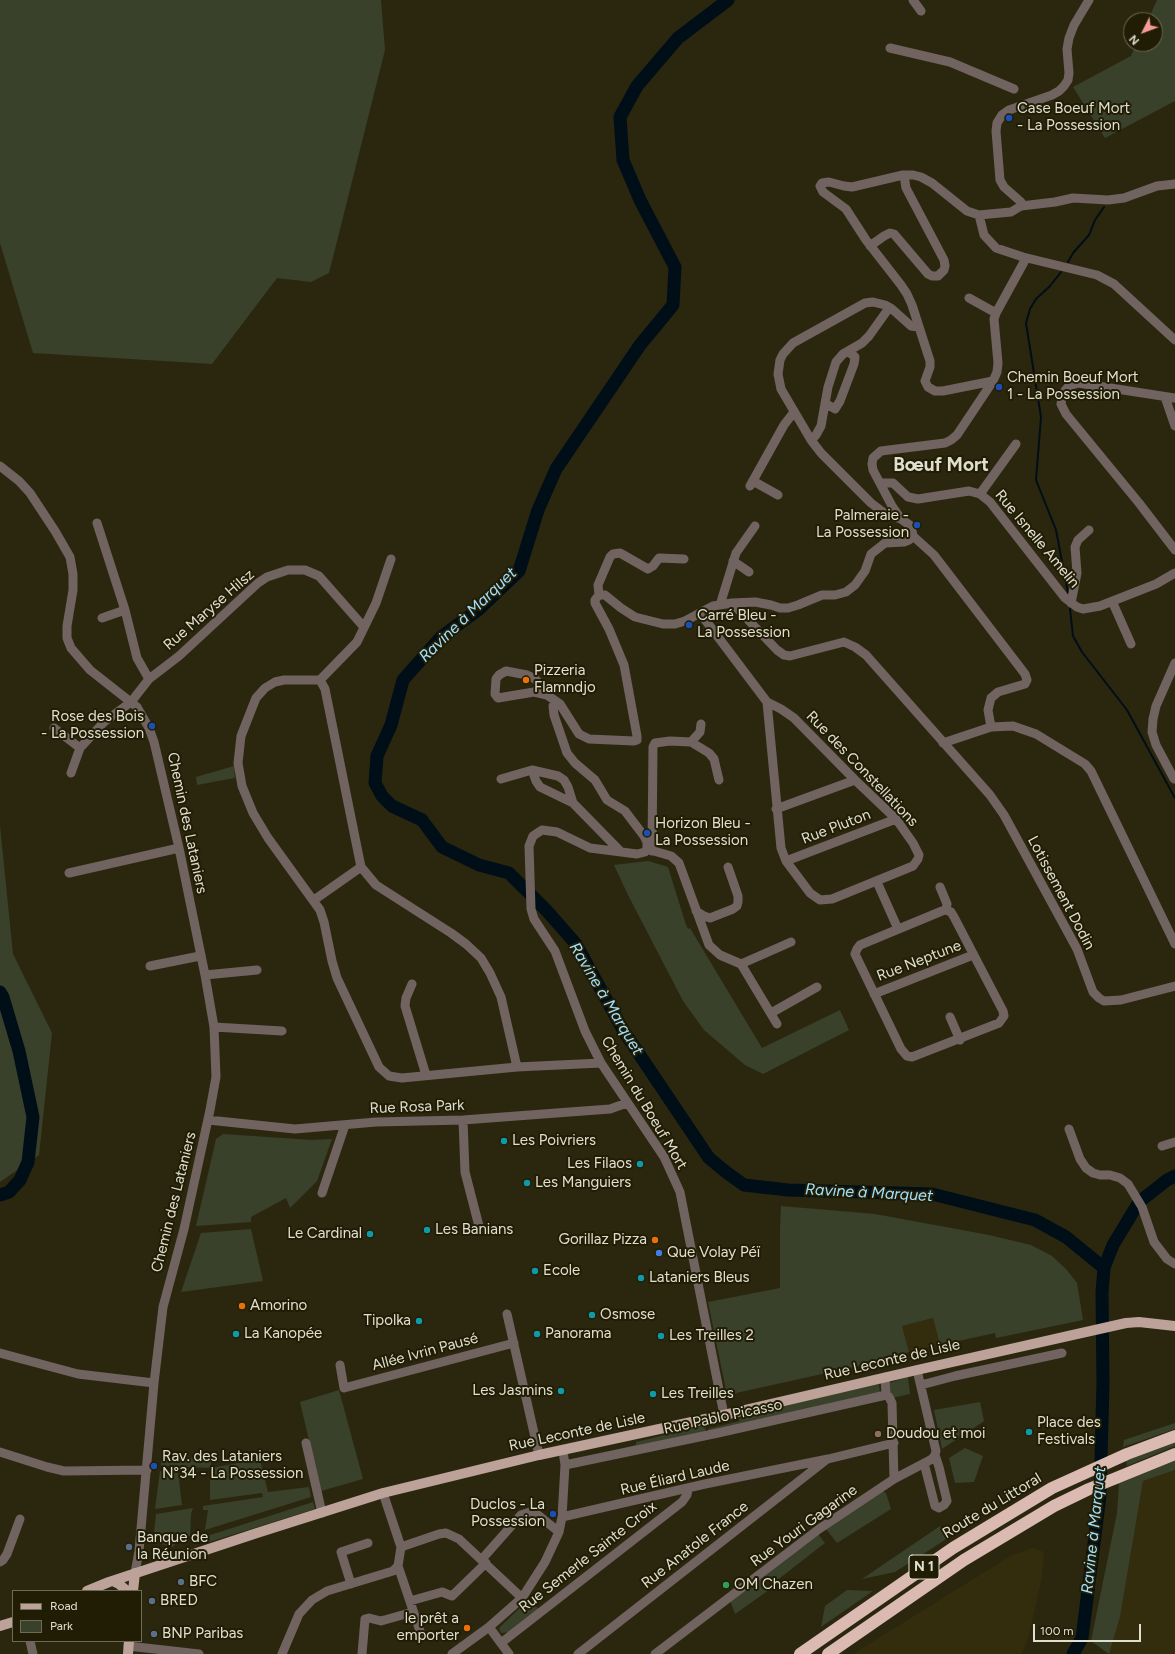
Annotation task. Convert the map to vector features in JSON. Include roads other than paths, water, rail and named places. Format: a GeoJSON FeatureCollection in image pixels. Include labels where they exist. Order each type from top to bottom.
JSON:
{"type":"FeatureCollection","features":[{"type":"Feature","properties":{"kind":"highway","name":"Route du Littoral"},"geometry":{"type":"LineString","coordinates":[[800,1654],[953,1548],[1052,1488],[1127,1454],[1175,1436]]}},
{"type":"Feature","properties":{"kind":"highway","name":"Route du Littoral"},"geometry":{"type":"LineString","coordinates":[[828,1654],[964,1560],[1054,1506],[1089,1489],[1175,1454]]}},
{"type":"Feature","properties":{"kind":"main road","name":"Rue Leconte de Lisle"},"geometry":{"type":"LineString","coordinates":[[113,1581],[383,1493],[539,1455],[724,1415],[1126,1323],[1139,1322],[1175,1326]]}},
{"type":"Feature","properties":{"kind":"main road"},"geometry":{"type":"LineString","coordinates":[[133,1590],[135,1573]]}},
{"type":"Feature","properties":{"kind":"main road"},"geometry":{"type":"LineString","coordinates":[[90,1590],[113,1581],[126,1590]]}},
{"type":"Feature","properties":{"kind":"main road"},"geometry":{"type":"LineString","coordinates":[[0,1626],[12,1622]]}},
{"type":"Feature","properties":{"kind":"street"},"geometry":{"type":"LineString","coordinates":[[913,0],[921,11]]}},
{"type":"Feature","properties":{"kind":"street"},"geometry":{"type":"LineString","coordinates":[[1021,206],[1021,202],[1004,187],[1000,180],[996,131],[997,123],[1002,115],[1009,110],[1052,95],[1064,86],[1068,80],[1069,73],[1067,49],[1069,38],[1074,25],[1089,0]]}},
{"type":"Feature","properties":{"kind":"street"},"geometry":{"type":"LineString","coordinates":[[890,48],[950,62],[1014,89]]}},
{"type":"Feature","properties":{"kind":"street"},"geometry":{"type":"LineString","coordinates":[[994,380],[943,391],[931,389],[926,384],[925,381],[930,367],[930,361],[907,294],[870,246],[846,209],[836,200],[827,195],[820,186],[824,182],[829,182],[852,187],[904,175],[921,177],[932,183],[967,211],[979,215],[1011,212],[1017,210],[1021,206],[1055,202],[1073,198],[1108,200],[1124,198],[1157,186],[1175,184]]}},
{"type":"Feature","properties":{"kind":"street"},"geometry":{"type":"LineString","coordinates":[[870,246],[890,233],[894,234],[928,274],[938,276],[944,270],[944,260],[906,188],[904,175]]}},
{"type":"Feature","properties":{"kind":"street"},"geometry":{"type":"LineString","coordinates":[[984,235],[989,222],[998,214]]}},
{"type":"Feature","properties":{"kind":"street"},"geometry":{"type":"LineString","coordinates":[[979,215],[984,235],[996,248],[1097,275],[1114,284],[1175,340]]}},
{"type":"Feature","properties":{"kind":"street"},"geometry":{"type":"LineString","coordinates":[[991,727],[988,710],[991,698],[998,692],[1025,684],[1027,680],[1025,674],[934,555],[913,536],[911,526],[901,519],[896,513],[873,470],[872,464],[873,458],[881,451],[945,442],[951,440],[957,435],[994,380],[998,363],[994,319],[1024,262],[1023,256]]}},
{"type":"Feature","properties":{"kind":"street"},"geometry":{"type":"LineString","coordinates":[[969,298],[996,313]]}},
{"type":"Feature","properties":{"kind":"street"},"geometry":{"type":"LineString","coordinates":[[901,519],[887,515],[871,503],[821,453],[811,440],[781,389],[778,374],[780,360],[787,349],[800,338],[865,303],[873,302],[889,308],[911,326],[918,327]]}},
{"type":"Feature","properties":{"kind":"street"},"geometry":{"type":"LineString","coordinates":[[811,440],[821,426],[828,387],[836,362],[848,351],[862,343],[869,336],[889,308]]}},
{"type":"Feature","properties":{"kind":"street"},"geometry":{"type":"LineString","coordinates":[[825,402],[835,409],[840,401],[854,364],[855,357],[848,351]]}},
{"type":"Feature","properties":{"kind":"street"},"geometry":{"type":"LineString","coordinates":[[1175,398],[1078,383],[1069,386],[1063,393],[1061,404],[1066,414],[1139,503],[1175,550]]}},
{"type":"Feature","properties":{"kind":"street"},"geometry":{"type":"LineString","coordinates":[[1165,397],[1175,426]]}},
{"type":"Feature","properties":{"kind":"street"},"geometry":{"type":"LineString","coordinates":[[778,495],[752,484],[784,426],[794,412]]}},
{"type":"Feature","properties":{"kind":"street","name":"Rue Isnelle Amelin"},"geometry":{"type":"LineString","coordinates":[[980,494],[1016,444]]}},
{"type":"Feature","properties":{"kind":"street","name":"Chemin des Lataniers"},"geometry":{"type":"LineString","coordinates":[[0,466],[20,481],[30,493],[70,557],[73,574],[73,590],[67,626],[67,638],[71,648],[90,670],[137,707],[146,721],[154,742],[179,848],[214,1027],[216,1077],[184,1229],[163,1307],[154,1383],[148,1470],[139,1551],[135,1573]]}},
{"type":"Feature","properties":{"kind":"street","name":"Rue Isnelle Amelin"},"geometry":{"type":"LineString","coordinates":[[880,483],[893,482],[908,496],[918,499],[969,492],[980,494],[990,502],[1065,598],[1071,603],[1083,608],[1092,608],[1112,601],[1156,584],[1175,573]]}},
{"type":"Feature","properties":{"kind":"street"},"geometry":{"type":"LineString","coordinates":[[97,523],[125,610],[136,658],[149,679]]}},
{"type":"Feature","properties":{"kind":"street"},"geometry":{"type":"LineString","coordinates":[[720,605],[736,553],[755,526]]}},
{"type":"Feature","properties":{"kind":"street","name":"Rue Isnelle Amelin"},"geometry":{"type":"LineString","coordinates":[[1071,603],[1077,573],[1075,547],[1078,540],[1089,530]]}},
{"type":"Feature","properties":{"kind":"street"},"geometry":{"type":"LineString","coordinates":[[599,595],[605,595],[635,617],[663,624],[675,624],[685,621],[713,606],[732,603],[755,602],[780,608],[788,608],[822,594],[834,595],[846,592],[855,584],[865,571],[871,554],[885,543],[904,542],[913,536]]}},
{"type":"Feature","properties":{"kind":"street"},"geometry":{"type":"LineString","coordinates":[[547,695],[534,692],[498,698],[495,694],[496,679],[499,675],[506,671],[527,675],[535,679],[542,686],[547,695],[560,704],[579,734],[589,739],[637,740],[624,665],[612,635],[595,603],[595,600],[599,595],[598,585],[612,554],[620,553],[648,569],[653,566],[659,558],[684,559]]}},
{"type":"Feature","properties":{"kind":"street"},"geometry":{"type":"LineString","coordinates":[[391,560],[376,603],[363,626],[357,642],[320,680],[284,680],[275,682],[265,688],[256,698],[241,736],[238,749],[238,763],[242,786],[253,813],[268,838],[320,910],[336,978],[378,1067],[389,1076],[402,1078],[517,1067],[601,1063]]}},
{"type":"Feature","properties":{"kind":"street"},"geometry":{"type":"LineString","coordinates":[[733,561],[749,572]]}},
{"type":"Feature","properties":{"kind":"street","name":"Rue Maryse Hilsz"},"geometry":{"type":"LineString","coordinates":[[131,702],[149,679],[179,656],[258,583],[267,577],[288,570],[305,570],[319,576],[363,626]]}},
{"type":"Feature","properties":{"kind":"street"},"geometry":{"type":"LineString","coordinates":[[1112,601],[1131,644]]}},
{"type":"Feature","properties":{"kind":"street","name":"Lotissement Dodin"},"geometry":{"type":"LineString","coordinates":[[732,603],[777,650],[784,655],[790,656],[844,642],[855,647],[866,655],[990,795],[1004,815],[1077,948],[1093,992],[1104,1001],[1121,1000],[1175,986]]}},
{"type":"Feature","properties":{"kind":"street"},"geometry":{"type":"LineString","coordinates":[[102,618],[125,610]]}},
{"type":"Feature","properties":{"kind":"street","name":"Rue des Constellations"},"geometry":{"type":"LineString","coordinates":[[700,613],[767,702],[794,718],[896,819],[913,843],[919,855],[913,866],[877,882],[832,899],[820,900],[810,893],[786,861],[781,848],[776,809],[767,702]]}},
{"type":"Feature","properties":{"kind":"street"},"geometry":{"type":"LineString","coordinates":[[1174,779],[1156,745],[1152,732],[1156,706],[1175,663]]}},
{"type":"Feature","properties":{"kind":"street"},"geometry":{"type":"LineString","coordinates":[[320,680],[325,689],[361,867],[376,885],[451,932],[481,958],[501,997],[517,1067]]}},
{"type":"Feature","properties":{"kind":"street"},"geometry":{"type":"LineString","coordinates":[[71,773],[80,748],[104,722],[131,702]]}},
{"type":"Feature","properties":{"kind":"street"},"geometry":{"type":"LineString","coordinates":[[556,702],[553,706],[554,715],[567,753],[575,763],[595,780],[607,800],[624,811],[644,836],[650,850]]}},
{"type":"Feature","properties":{"kind":"street"},"geometry":{"type":"LineString","coordinates":[[691,742],[700,732],[701,724]]}},
{"type":"Feature","properties":{"kind":"street"},"geometry":{"type":"LineString","coordinates":[[943,743],[991,727],[1013,726],[1036,734],[1085,764],[1091,772],[1175,944]]}},
{"type":"Feature","properties":{"kind":"street"},"geometry":{"type":"LineString","coordinates":[[54,728],[80,748]]}},
{"type":"Feature","properties":{"kind":"street"},"geometry":{"type":"LineString","coordinates":[[650,850],[653,747],[655,743],[662,741],[691,742],[709,753],[714,759],[719,780]]}},
{"type":"Feature","properties":{"kind":"street"},"geometry":{"type":"LineString","coordinates":[[532,770],[540,787],[545,791],[573,803],[621,852]]}},
{"type":"Feature","properties":{"kind":"street"},"geometry":{"type":"LineString","coordinates":[[501,778],[532,770],[552,774],[564,780],[573,803]]}},
{"type":"Feature","properties":{"kind":"street"},"geometry":{"type":"LineString","coordinates":[[776,809],[855,780]]}},
{"type":"Feature","properties":{"kind":"street","name":"Rue Pluton"},"geometry":{"type":"LineString","coordinates":[[786,861],[896,819]]}},
{"type":"Feature","properties":{"kind":"street","name":"Chemin du Boeuf Mort"},"geometry":{"type":"LineString","coordinates":[[650,850],[641,854],[590,848],[557,832],[542,830],[533,836],[529,846],[531,909],[534,920],[555,951],[585,1030],[601,1063],[664,1157],[680,1192],[724,1415]]}},
{"type":"Feature","properties":{"kind":"street"},"geometry":{"type":"LineString","coordinates":[[69,872],[179,848]]}},
{"type":"Feature","properties":{"kind":"street"},"geometry":{"type":"LineString","coordinates":[[650,850],[671,856],[679,863],[709,945],[714,951],[741,964],[777,1024]]}},
{"type":"Feature","properties":{"kind":"street"},"geometry":{"type":"LineString","coordinates":[[314,900],[361,867]]}},
{"type":"Feature","properties":{"kind":"street"},"geometry":{"type":"LineString","coordinates":[[696,911],[710,918],[737,906],[738,896],[728,867]]}},
{"type":"Feature","properties":{"kind":"street"},"geometry":{"type":"LineString","coordinates":[[877,882],[898,929]]}},
{"type":"Feature","properties":{"kind":"street"},"geometry":{"type":"LineString","coordinates":[[940,887],[947,904],[946,910]]}},
{"type":"Feature","properties":{"kind":"street"},"geometry":{"type":"LineString","coordinates":[[946,910],[951,912],[974,954],[1003,1011],[1003,1020],[960,1040],[912,1057],[907,1056],[900,1049],[855,954],[860,945],[946,910]]}},
{"type":"Feature","properties":{"kind":"street"},"geometry":{"type":"LineString","coordinates":[[741,964],[790,942]]}},
{"type":"Feature","properties":{"kind":"street","name":"Rue Neptune"},"geometry":{"type":"LineString","coordinates":[[874,994],[974,954]]}},
{"type":"Feature","properties":{"kind":"street"},"geometry":{"type":"LineString","coordinates":[[150,966],[200,956]]}},
{"type":"Feature","properties":{"kind":"street"},"geometry":{"type":"LineString","coordinates":[[205,975],[257,970]]}},
{"type":"Feature","properties":{"kind":"street"},"geometry":{"type":"LineString","coordinates":[[412,984],[406,998],[405,1006],[426,1075]]}},
{"type":"Feature","properties":{"kind":"street"},"geometry":{"type":"LineString","coordinates":[[771,1013],[817,987]]}},
{"type":"Feature","properties":{"kind":"street"},"geometry":{"type":"LineString","coordinates":[[950,1017],[960,1040]]}},
{"type":"Feature","properties":{"kind":"street"},"geometry":{"type":"LineString","coordinates":[[214,1027],[282,1031]]}},
{"type":"Feature","properties":{"kind":"street","name":"Rue Rosa Park"},"geometry":{"type":"LineString","coordinates":[[208,1120],[296,1129],[376,1122],[463,1120],[610,1109],[627,1103]]}},
{"type":"Feature","properties":{"kind":"street"},"geometry":{"type":"LineString","coordinates":[[463,1120],[465,1172],[480,1230]]}},
{"type":"Feature","properties":{"kind":"street"},"geometry":{"type":"LineString","coordinates":[[322,1193],[345,1125]]}},
{"type":"Feature","properties":{"kind":"street"},"geometry":{"type":"LineString","coordinates":[[1069,1129],[1080,1159],[1086,1168],[1093,1173],[1120,1178],[1128,1184],[1142,1207],[1157,1246],[1167,1259],[1175,1264]]}},
{"type":"Feature","properties":{"kind":"street"},"geometry":{"type":"LineString","coordinates":[[1162,1146],[1175,1142]]}},
{"type":"Feature","properties":{"kind":"street"},"geometry":{"type":"LineString","coordinates":[[507,1314],[539,1455]]}},
{"type":"Feature","properties":{"kind":"street","name":"Allée Ivrin Pausé"},"geometry":{"type":"LineString","coordinates":[[340,1365],[344,1388],[514,1343]]}},
{"type":"Feature","properties":{"kind":"street"},"geometry":{"type":"LineString","coordinates":[[0,1353],[78,1374],[154,1383]]}},
{"type":"Feature","properties":{"kind":"street"},"geometry":{"type":"LineString","coordinates":[[921,1385],[955,1376],[1062,1353]]}},
{"type":"Feature","properties":{"kind":"street"},"geometry":{"type":"LineString","coordinates":[[917,1370],[936,1451],[935,1455],[947,1500],[944,1505],[939,1508],[934,1506],[924,1463]]}},
{"type":"Feature","properties":{"kind":"street"},"geometry":{"type":"LineString","coordinates":[[885,1377],[886,1395],[892,1403],[894,1479]]}},
{"type":"Feature","properties":{"kind":"street","name":"Rue Pablo Picasso"},"geometry":{"type":"LineString","coordinates":[[565,1465],[718,1433],[886,1395]]}},
{"type":"Feature","properties":{"kind":"street","name":"Rue Éliard Laude"},"geometry":{"type":"LineString","coordinates":[[562,1517],[828,1459],[894,1442]]}},
{"type":"Feature","properties":{"kind":"street"},"geometry":{"type":"LineString","coordinates":[[306,1443],[322,1512]]}},
{"type":"Feature","properties":{"kind":"street"},"geometry":{"type":"LineString","coordinates":[[452,1654],[489,1627],[522,1598],[545,1562],[559,1532],[562,1517],[565,1465],[563,1450]]}},
{"type":"Feature","properties":{"kind":"street"},"geometry":{"type":"LineString","coordinates":[[0,1452],[64,1471],[148,1470]]}},
{"type":"Feature","properties":{"kind":"street","name":"Rue Youri Gagarine"},"geometry":{"type":"LineString","coordinates":[[655,1654],[820,1529],[894,1479],[924,1463],[935,1455]]}},
{"type":"Feature","properties":{"kind":"street","name":"Rue Anatole France"},"geometry":{"type":"LineString","coordinates":[[578,1654],[828,1459]]}},
{"type":"Feature","properties":{"kind":"street"},"geometry":{"type":"LineString","coordinates":[[795,1466],[801,1471],[801,1480]]}},
{"type":"Feature","properties":{"kind":"street","name":"Rue Semerle Sainte Croix"},"geometry":{"type":"LineString","coordinates":[[501,1643],[682,1502],[687,1495],[688,1489]]}},
{"type":"Feature","properties":{"kind":"street"},"geometry":{"type":"LineString","coordinates":[[383,1493],[401,1547],[398,1566],[410,1601],[412,1612],[421,1634]]}},
{"type":"Feature","properties":{"kind":"street"},"geometry":{"type":"LineString","coordinates":[[410,1601],[442,1592],[452,1596],[484,1561],[521,1515],[533,1511],[559,1532]]}},
{"type":"Feature","properties":{"kind":"street"},"geometry":{"type":"LineString","coordinates":[[0,1562],[7,1554],[20,1519]]}},
{"type":"Feature","properties":{"kind":"street"},"geometry":{"type":"LineString","coordinates":[[401,1547],[446,1533],[459,1539],[522,1598]]}},
{"type":"Feature","properties":{"kind":"street"},"geometry":{"type":"LineString","coordinates":[[350,1584],[341,1552],[368,1543]]}},
{"type":"Feature","properties":{"kind":"street"},"geometry":{"type":"LineString","coordinates":[[282,1654],[299,1614],[312,1600],[327,1591],[393,1571],[398,1566]]}},
{"type":"Feature","properties":{"kind":"street"},"geometry":{"type":"LineString","coordinates":[[362,1654],[365,1619],[368,1618],[381,1621],[412,1612]]}},
{"type":"Feature","properties":{"kind":"street"},"geometry":{"type":"LineString","coordinates":[[489,1627],[509,1654]]}},
{"type":"Feature","properties":{"kind":"street"},"geometry":{"type":"LineString","coordinates":[[30,1642],[33,1654]]}},
{"type":"Feature","properties":{"kind":"street"},"geometry":{"type":"LineString","coordinates":[[128,1647],[199,1654]]}},
{"type":"Feature","properties":{"kind":"waterway","name":"Ravine à Marquet"},"geometry":{"type":"LineString","coordinates":[[728,0],[678,38],[637,86],[620,117],[623,160],[640,200],[675,267],[673,305],[640,345],[556,469],[538,510],[519,571],[478,610],[441,637],[403,680],[391,725],[377,756],[375,783],[382,796],[392,806],[422,820],[442,847],[479,865],[509,873],[547,911],[576,944],[623,1030],[709,1158],[744,1185],[788,1190],[932,1194],[1035,1220],[1066,1237],[1104,1268],[1102,1292],[1103,1383],[1100,1496],[1082,1638],[1073,1654]]}},
{"type":"Feature","properties":{"kind":"waterway"},"geometry":{"type":"LineString","coordinates":[[1068,262],[1073,253],[1089,235],[1095,220],[1104,207]]}},
{"type":"Feature","properties":{"kind":"waterway"},"geometry":{"type":"LineString","coordinates":[[1061,272],[1050,286],[1036,299],[1030,309],[1026,323],[1041,417],[1036,480],[1056,530],[1068,593]]}},
{"type":"Feature","properties":{"kind":"waterway"},"geometry":{"type":"LineString","coordinates":[[1070,609],[1073,636],[1082,652],[1127,710],[1175,798]]}},
{"type":"Feature","properties":{"kind":"waterway"},"geometry":{"type":"LineString","coordinates":[[0,992],[3,997],[19,1051],[33,1117],[28,1162],[20,1180],[9,1192],[0,1195]]}},
{"type":"Feature","properties":{"kind":"waterway"},"geometry":{"type":"LineString","coordinates":[[1104,1268],[1113,1245],[1139,1202],[1167,1180],[1175,1176]]}},
{"type":"Feature","properties":{"kind":"place","name":"Case Boeuf Mort - La Possession"},"geometry":{"type":"Point","coordinates":[1009,118]}},
{"type":"Feature","properties":{"kind":"place","name":"Chemin Boeuf Mort 1 - La Possession"},"geometry":{"type":"Point","coordinates":[999,387]}},
{"type":"Feature","properties":{"kind":"place","name":"Palmeraie - La Possession"},"geometry":{"type":"Point","coordinates":[917,525]}},
{"type":"Feature","properties":{"kind":"place","name":"Carré Bleu - La Possession"},"geometry":{"type":"Point","coordinates":[689,625]}},
{"type":"Feature","properties":{"kind":"place","name":"Pizzeria Flamndjo"},"geometry":{"type":"Point","coordinates":[526,680]}},
{"type":"Feature","properties":{"kind":"place","name":"Rose des Bois - La Possession"},"geometry":{"type":"Point","coordinates":[152,726]}},
{"type":"Feature","properties":{"kind":"place","name":"Horizon Bleu - La Possession"},"geometry":{"type":"Point","coordinates":[647,833]}},
{"type":"Feature","properties":{"kind":"place","name":"Les Poivriers"},"geometry":{"type":"Point","coordinates":[504,1141]}},
{"type":"Feature","properties":{"kind":"place","name":"Les Filaos"},"geometry":{"type":"Point","coordinates":[640,1164]}},
{"type":"Feature","properties":{"kind":"place","name":"Les Manguiers"},"geometry":{"type":"Point","coordinates":[527,1183]}},
{"type":"Feature","properties":{"kind":"place","name":"Les Banians"},"geometry":{"type":"Point","coordinates":[427,1230]}},
{"type":"Feature","properties":{"kind":"place","name":"Le Cardinal"},"geometry":{"type":"Point","coordinates":[370,1234]}},
{"type":"Feature","properties":{"kind":"place","name":"Gorillaz Pizza"},"geometry":{"type":"Point","coordinates":[655,1240]}},
{"type":"Feature","properties":{"kind":"place","name":"Que Volay Péï"},"geometry":{"type":"Point","coordinates":[659,1253]}},
{"type":"Feature","properties":{"kind":"place","name":"Ecole"},"geometry":{"type":"Point","coordinates":[535,1271]}},
{"type":"Feature","properties":{"kind":"place","name":"Lataniers Bleus"},"geometry":{"type":"Point","coordinates":[641,1278]}},
{"type":"Feature","properties":{"kind":"place","name":"Amorino"},"geometry":{"type":"Point","coordinates":[242,1306]}},
{"type":"Feature","properties":{"kind":"place","name":"Osmose"},"geometry":{"type":"Point","coordinates":[592,1315]}},
{"type":"Feature","properties":{"kind":"place","name":"Tipolka"},"geometry":{"type":"Point","coordinates":[419,1321]}},
{"type":"Feature","properties":{"kind":"place","name":"La Kanopée"},"geometry":{"type":"Point","coordinates":[236,1334]}},
{"type":"Feature","properties":{"kind":"place","name":"Panorama"},"geometry":{"type":"Point","coordinates":[537,1334]}},
{"type":"Feature","properties":{"kind":"place","name":"Les Treilles 2"},"geometry":{"type":"Point","coordinates":[661,1336]}},
{"type":"Feature","properties":{"kind":"place","name":"Les Jasmins"},"geometry":{"type":"Point","coordinates":[561,1391]}},
{"type":"Feature","properties":{"kind":"place","name":"Les Treilles"},"geometry":{"type":"Point","coordinates":[653,1394]}},
{"type":"Feature","properties":{"kind":"place","name":"Place des Festivals"},"geometry":{"type":"Point","coordinates":[1029,1432]}},
{"type":"Feature","properties":{"kind":"place","name":"Doudou et moi"},"geometry":{"type":"Point","coordinates":[878,1434]}},
{"type":"Feature","properties":{"kind":"place","name":"Rav. des Lataniers N°34 - La Possession"},"geometry":{"type":"Point","coordinates":[154,1466]}},
{"type":"Feature","properties":{"kind":"place","name":"Duclos - La Possession"},"geometry":{"type":"Point","coordinates":[553,1514]}},
{"type":"Feature","properties":{"kind":"place","name":"Banque de la Réunion"},"geometry":{"type":"Point","coordinates":[129,1547]}},
{"type":"Feature","properties":{"kind":"place","name":"BFC"},"geometry":{"type":"Point","coordinates":[181,1582]}},
{"type":"Feature","properties":{"kind":"place","name":"OM Chazen"},"geometry":{"type":"Point","coordinates":[726,1585]}},
{"type":"Feature","properties":{"kind":"place","name":"BRED"},"geometry":{"type":"Point","coordinates":[152,1601]}},
{"type":"Feature","properties":{"kind":"place","name":"le prêt a emporter"},"geometry":{"type":"Point","coordinates":[467,1628]}},
{"type":"Feature","properties":{"kind":"place","name":"BNP Paribas"},"geometry":{"type":"Point","coordinates":[154,1634]}},
{"type":"Feature","properties":{"kind":"district","name":"Bœuf Mort"},"geometry":{"type":"Point","coordinates":[941,465]}}]}
